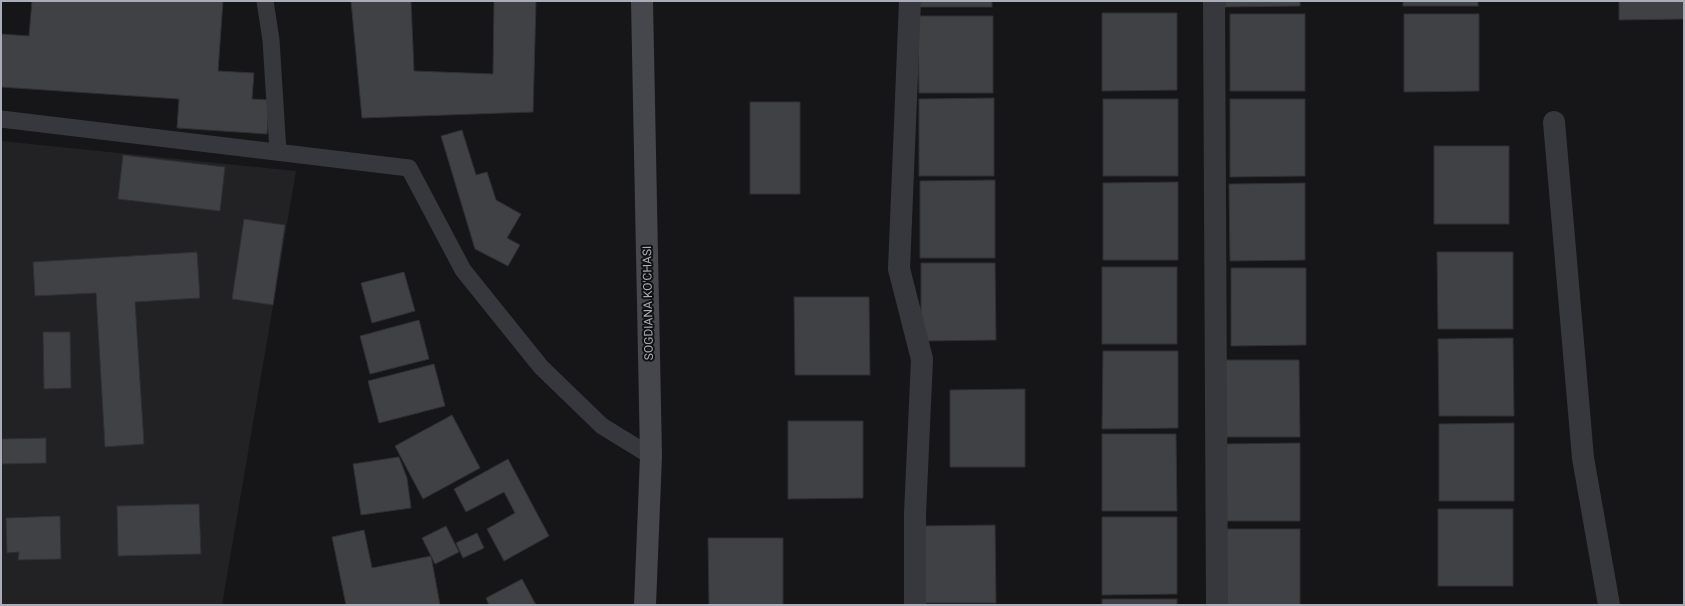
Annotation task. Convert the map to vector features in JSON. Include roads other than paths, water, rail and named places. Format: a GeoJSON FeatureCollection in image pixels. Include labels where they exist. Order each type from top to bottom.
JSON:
{"type":"FeatureCollection","features":[{"type":"Feature","properties":{"kind":"street","name":"SOGDIANA KO'CHASI"},"geometry":{"type":"LineString","coordinates":[[642,1],[651,456],[645,605]]}},
{"type":"Feature","properties":{"kind":"street"},"geometry":{"type":"LineString","coordinates":[[910,1],[899,269],[922,359],[916,514],[915,605]]}},
{"type":"Feature","properties":{"kind":"street"},"geometry":{"type":"LineString","coordinates":[[1214,1],[1217,605]]}},
{"type":"Feature","properties":{"kind":"street"},"geometry":{"type":"LineString","coordinates":[[1554,122],[1583,458],[1609,605]]}},
{"type":"Feature","properties":{"kind":"lane"},"geometry":{"type":"LineString","coordinates":[[265,1],[271,40],[278,152]]}},
{"type":"Feature","properties":{"kind":"lane"},"geometry":{"type":"LineString","coordinates":[[1,119],[409,168],[463,270],[541,367],[602,426],[651,456]]}}]}
